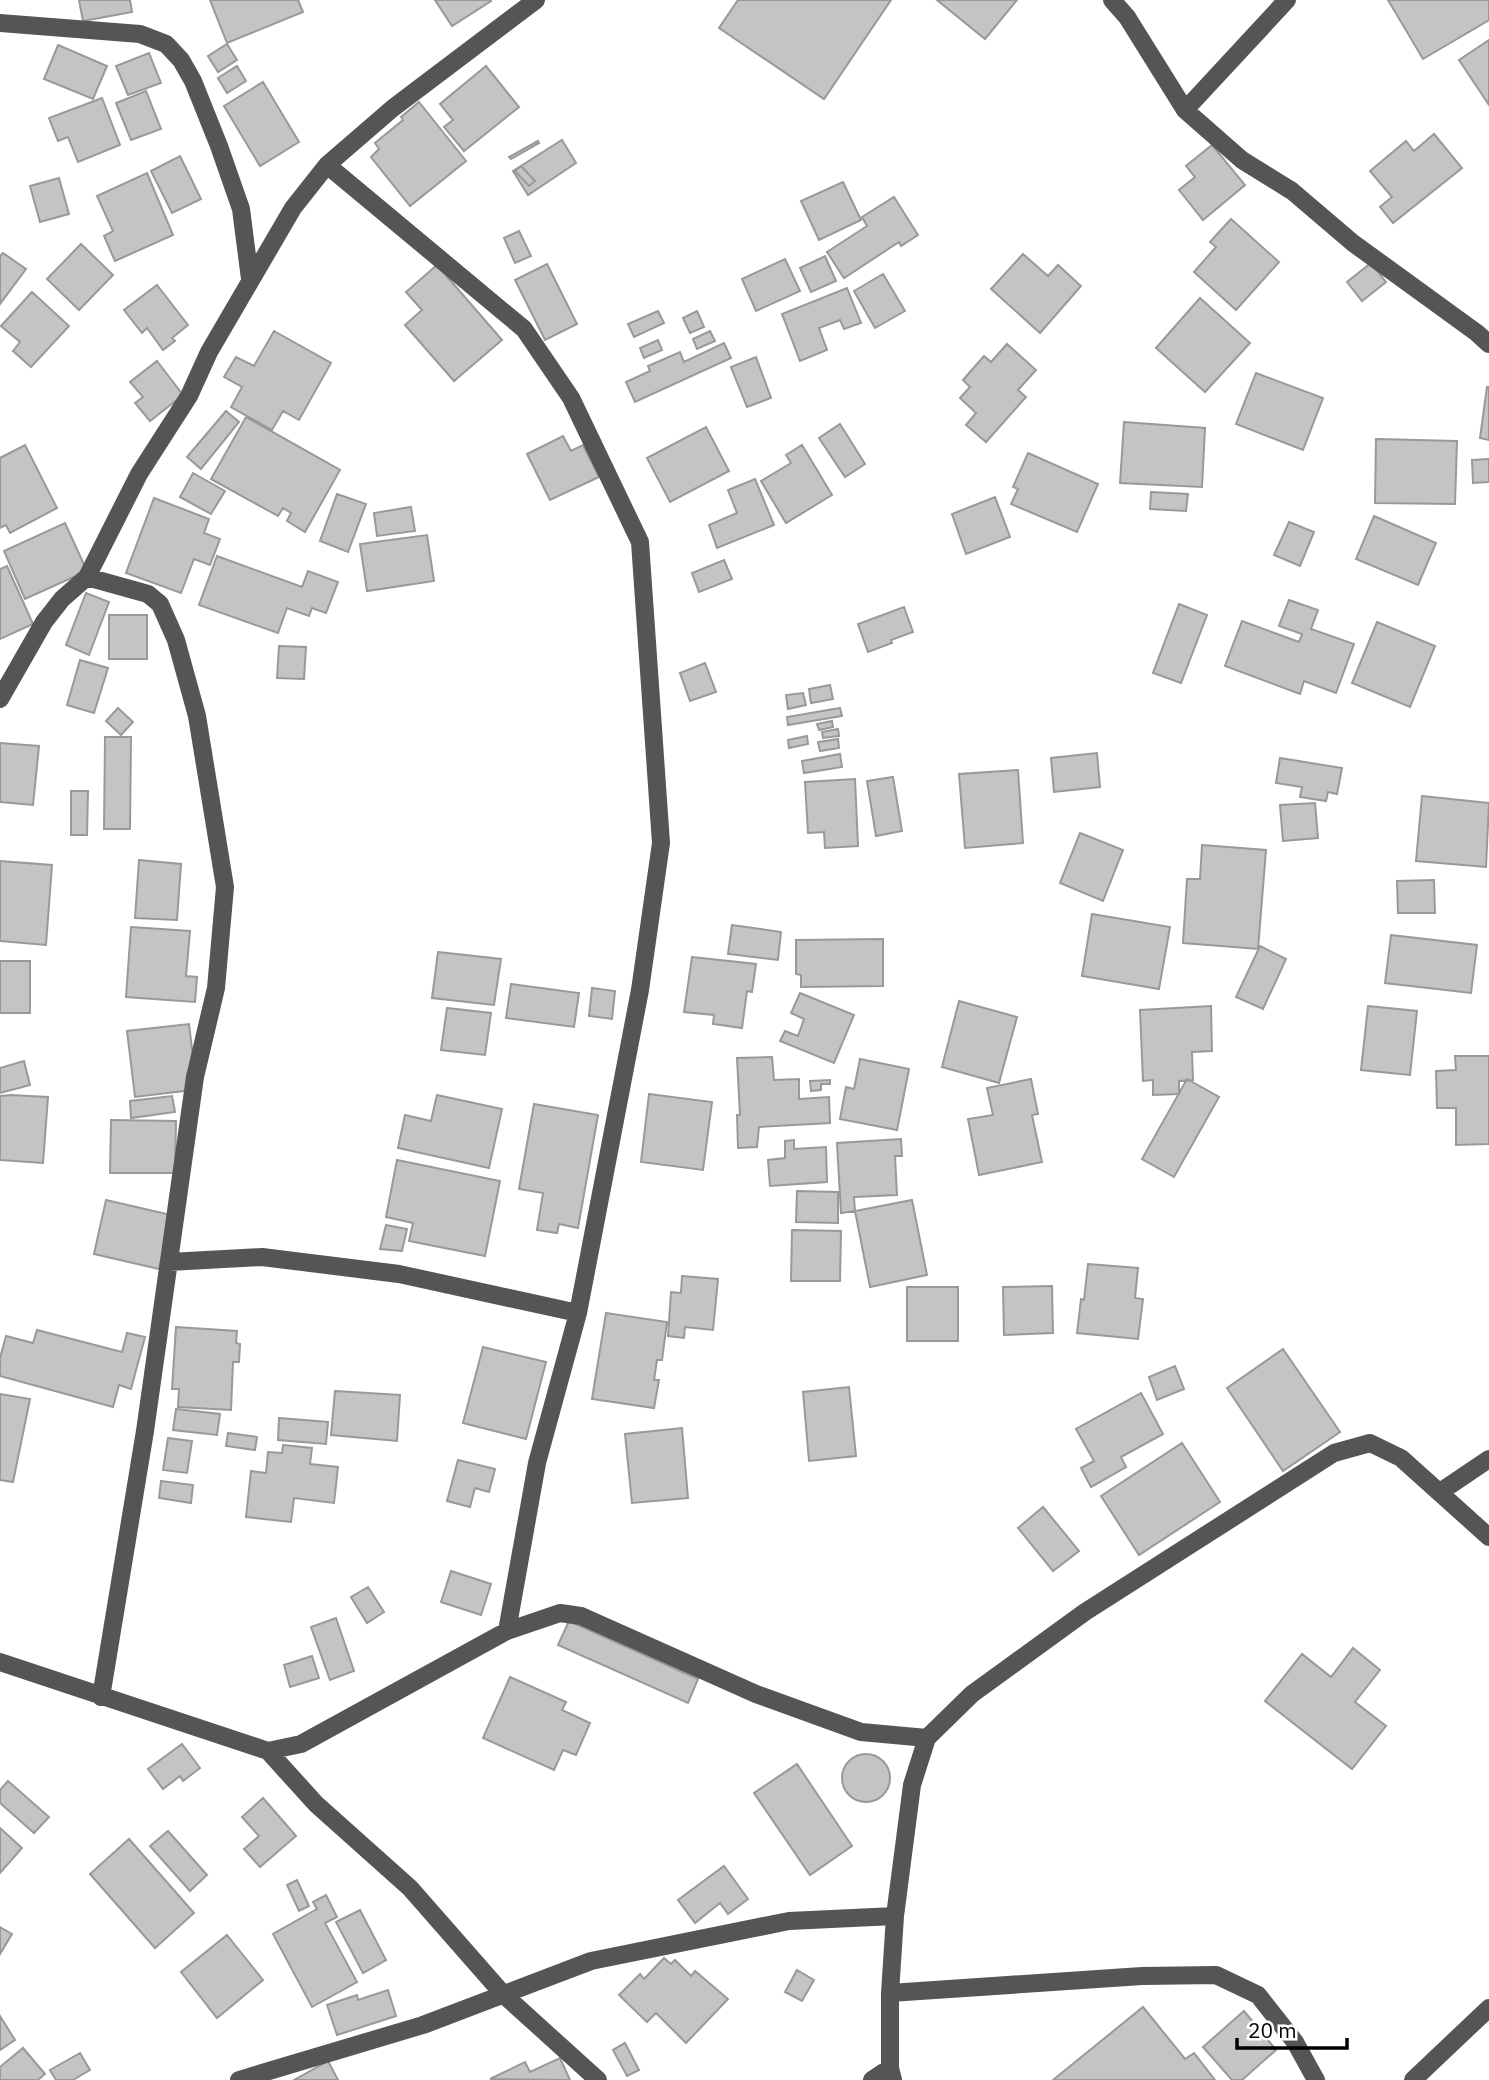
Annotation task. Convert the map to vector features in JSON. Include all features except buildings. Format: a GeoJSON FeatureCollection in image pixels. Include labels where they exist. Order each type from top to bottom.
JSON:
{"type":"FeatureCollection","features":[{"type":"Feature","properties":{"kind":"street"},"geometry":{"type":"LineString","coordinates":[[1112,0],[1127,17],[1185,110],[1242,160],[1292,191],[1353,243],[1478,333],[1489,344]]}},
{"type":"Feature","properties":{"kind":"street"},"geometry":{"type":"LineString","coordinates":[[1185,110],[1287,0]]}},
{"type":"Feature","properties":{"kind":"street"},"geometry":{"type":"LineString","coordinates":[[0,699],[44,622],[62,599],[87,577],[139,474],[189,396],[209,352],[293,208],[327,165],[393,107],[528,2]]}},
{"type":"Feature","properties":{"kind":"street"},"geometry":{"type":"LineString","coordinates":[[0,23],[140,34],[166,44],[181,60],[193,81],[219,146],[241,208],[250,278]]}},
{"type":"Feature","properties":{"kind":"street"},"geometry":{"type":"LineString","coordinates":[[327,165],[524,329],[571,398],[640,542],[661,843],[640,990],[578,1313],[537,1463],[507,1631]]}},
{"type":"Feature","properties":{"kind":"street"},"geometry":{"type":"LineString","coordinates":[[87,577],[148,594],[160,604],[176,640],[197,716],[225,887],[216,988],[195,1077],[145,1431],[102,1697]]}},
{"type":"Feature","properties":{"kind":"street"},"geometry":{"type":"LineString","coordinates":[[169,1262],[262,1257],[385,1272],[578,1313]]}},
{"type":"Feature","properties":{"kind":"street"},"geometry":{"type":"LineString","coordinates":[[872,2080],[892,2074],[890,1993],[895,1916],[912,1785],[927,1738],[972,1694],[1085,1612],[1334,1453],[1370,1443],[1401,1458],[1489,1537]]}},
{"type":"Feature","properties":{"kind":"street"},"geometry":{"type":"LineString","coordinates":[[1440,1492],[1489,1460]]}},
{"type":"Feature","properties":{"kind":"street"},"geometry":{"type":"LineString","coordinates":[[268,1751],[301,1744],[507,1631],[560,1613],[581,1616],[756,1694],[861,1731],[927,1738]]}},
{"type":"Feature","properties":{"kind":"street"},"geometry":{"type":"LineString","coordinates":[[0,1662],[268,1751],[316,1804],[410,1888],[503,1994],[598,2080]]}},
{"type":"Feature","properties":{"kind":"street"},"geometry":{"type":"LineString","coordinates":[[239,2080],[423,2025],[591,1961],[789,1921],[895,1916]]}},
{"type":"Feature","properties":{"kind":"street"},"geometry":{"type":"LineString","coordinates":[[890,1993],[1142,1976],[1216,1975],[1258,1996],[1295,2042],[1316,2080]]}},
{"type":"Feature","properties":{"kind":"street"},"geometry":{"type":"LineString","coordinates":[[1413,2080],[1489,2008]]}}]}
